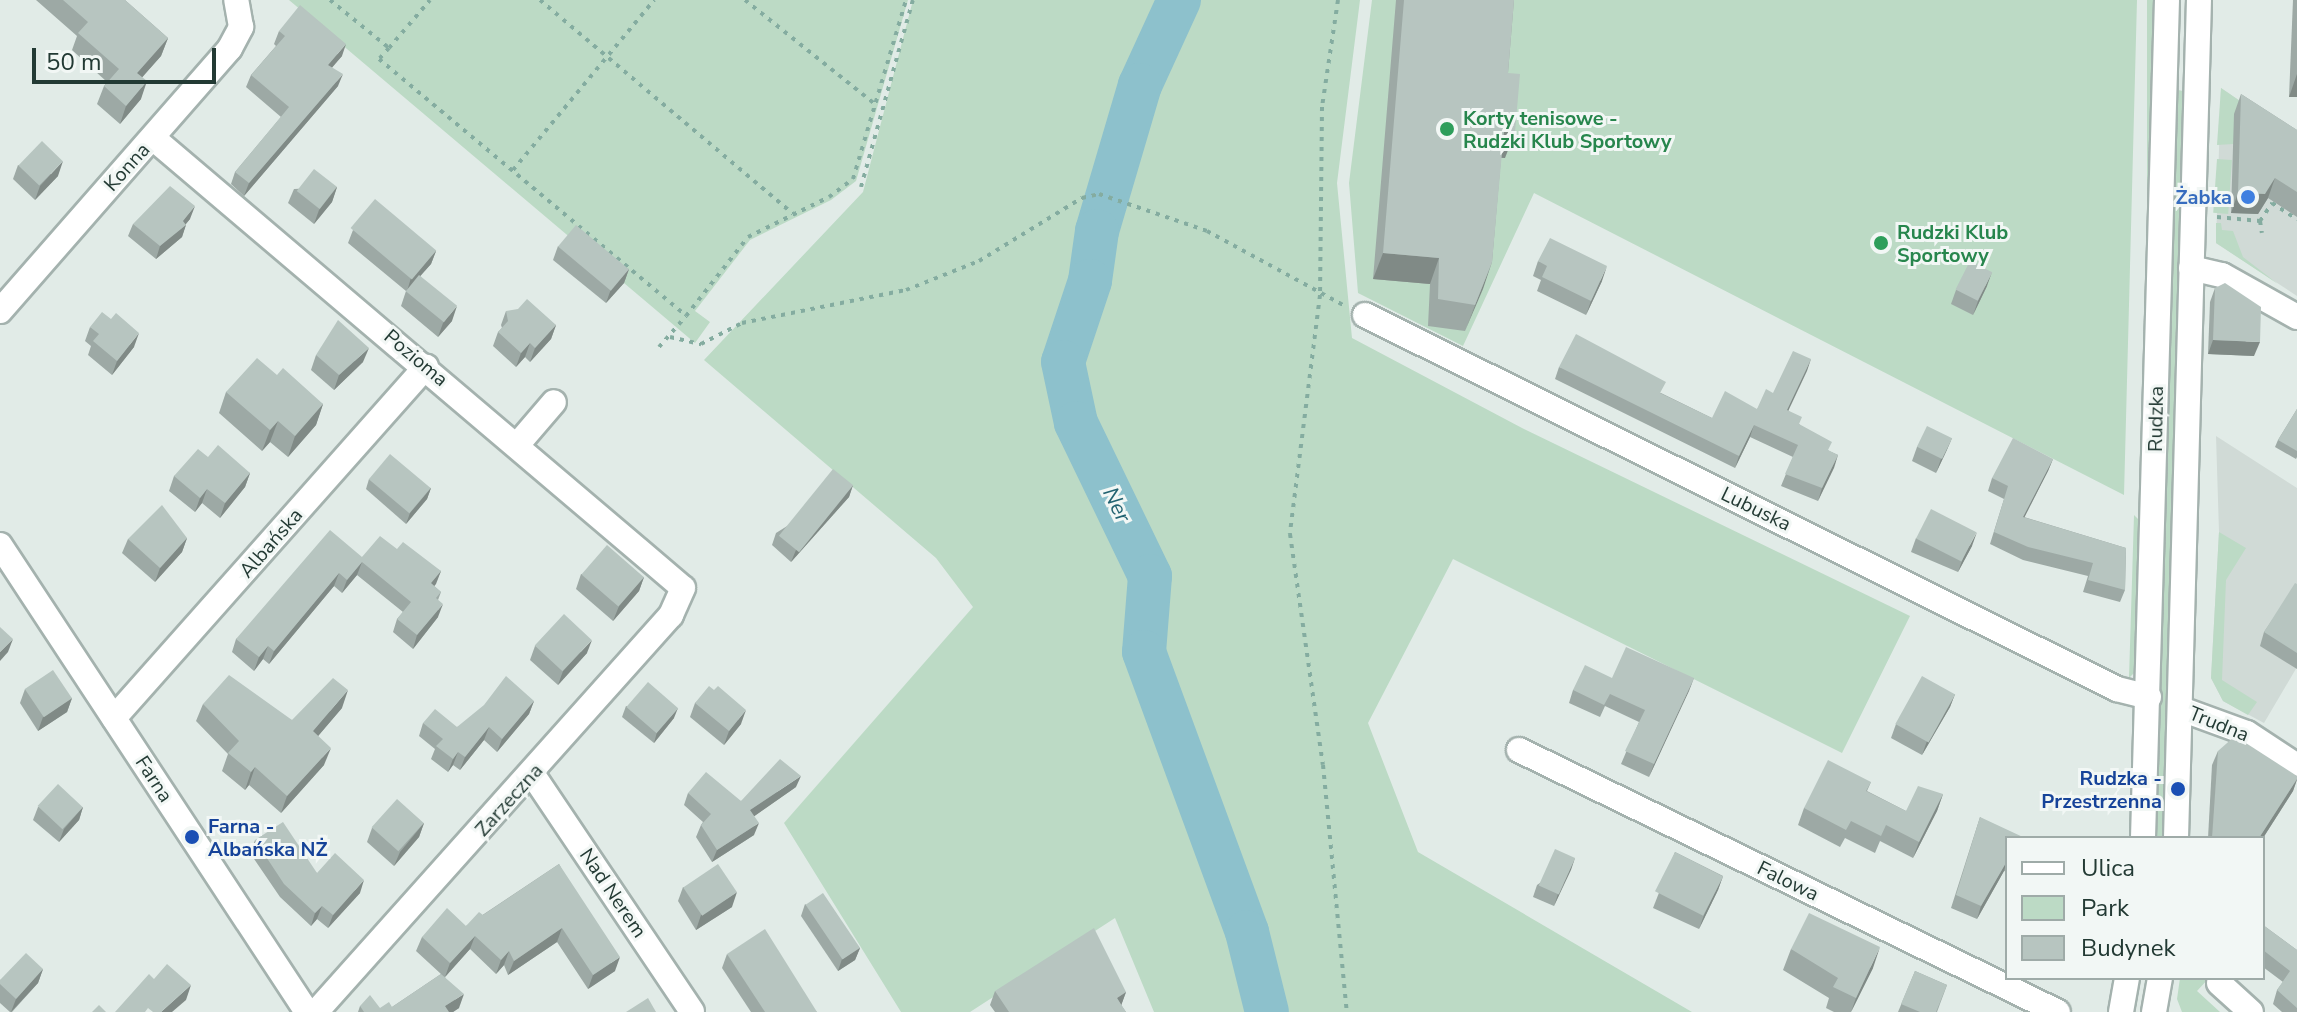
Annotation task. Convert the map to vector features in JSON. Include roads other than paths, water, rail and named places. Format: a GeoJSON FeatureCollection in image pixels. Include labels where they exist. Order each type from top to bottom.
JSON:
{"type":"FeatureCollection","features":[{"type":"Feature","properties":{"kind":"street","name":"Rudzka"},"geometry":{"type":"LineString","coordinates":[[2143,836],[2167,0]]}},
{"type":"Feature","properties":{"kind":"street","name":"Rudzka"},"geometry":{"type":"LineString","coordinates":[[2176,836],[2199,0]]}},
{"type":"Feature","properties":{"kind":"street","name":"Konna"},"geometry":{"type":"LineString","coordinates":[[0,311],[230,48],[239,8]]}},
{"type":"Feature","properties":{"kind":"street"},"geometry":{"type":"LineString","coordinates":[[2166,33],[2198,35]]}},
{"type":"Feature","properties":{"kind":"street","name":"Pozioma"},"geometry":{"type":"LineString","coordinates":[[153,138],[679,579]]}},
{"type":"Feature","properties":{"kind":"street"},"geometry":{"type":"LineString","coordinates":[[2191,268],[2222,275],[2297,317]]}},
{"type":"Feature","properties":{"kind":"street","name":"Lubuska"},"geometry":{"type":"LineString","coordinates":[[1365,315],[2117,689],[2149,697]]}},
{"type":"Feature","properties":{"kind":"street","name":"Albańska"},"geometry":{"type":"LineString","coordinates":[[114,718],[426,367]]}},
{"type":"Feature","properties":{"kind":"street"},"geometry":{"type":"LineString","coordinates":[[518,444],[554,402]]}},
{"type":"Feature","properties":{"kind":"street","name":"Farna"},"geometry":{"type":"LineString","coordinates":[[0,545],[307,1012]]}},
{"type":"Feature","properties":{"kind":"street","name":"Zarzeczna"},"geometry":{"type":"LineString","coordinates":[[316,1012],[533,775],[679,606],[679,579]]}},
{"type":"Feature","properties":{"kind":"street","name":"Trudna"},"geometry":{"type":"LineString","coordinates":[[2181,709],[2247,733],[2297,766]]}},
{"type":"Feature","properties":{"kind":"street","name":"Falowa"},"geometry":{"type":"LineString","coordinates":[[1519,750],[2058,1012]]}},
{"type":"Feature","properties":{"kind":"street","name":"Nad Nerem"},"geometry":{"type":"LineString","coordinates":[[533,775],[692,1012]]}},
{"type":"Feature","properties":{"kind":"street"},"geometry":{"type":"LineString","coordinates":[[2121,1012],[2127,980]]}},
{"type":"Feature","properties":{"kind":"street"},"geometry":{"type":"LineString","coordinates":[[2154,1012],[2160,980]]}},
{"type":"Feature","properties":{"kind":"street"},"geometry":{"type":"LineString","coordinates":[[2219,983],[2251,1012]]}},
{"type":"Feature","properties":{"kind":"waterway","name":"Ner"},"geometry":{"type":"LineString","coordinates":[[1179,0],[1140,85],[1097,231],[1090,281],[1063,362],[1076,423],[1150,576],[1144,652],[1247,932],[1267,1012]]}},
{"type":"Feature","properties":{"kind":"place","name":"Korty tenisowe - Rudzki Klub Sportowy"},"geometry":{"type":"Point","coordinates":[1447,129]}},
{"type":"Feature","properties":{"kind":"place","name":"Żabka"},"geometry":{"type":"Point","coordinates":[2248,197]}},
{"type":"Feature","properties":{"kind":"place","name":"Rudzki Klub Sportowy"},"geometry":{"type":"Point","coordinates":[1881,243]}},
{"type":"Feature","properties":{"kind":"place","name":"Rudzka - Przestrzenna"},"geometry":{"type":"Point","coordinates":[2178,789]}},
{"type":"Feature","properties":{"kind":"place","name":"Farna - Albańska NŻ"},"geometry":{"type":"Point","coordinates":[192,837]}}]}
